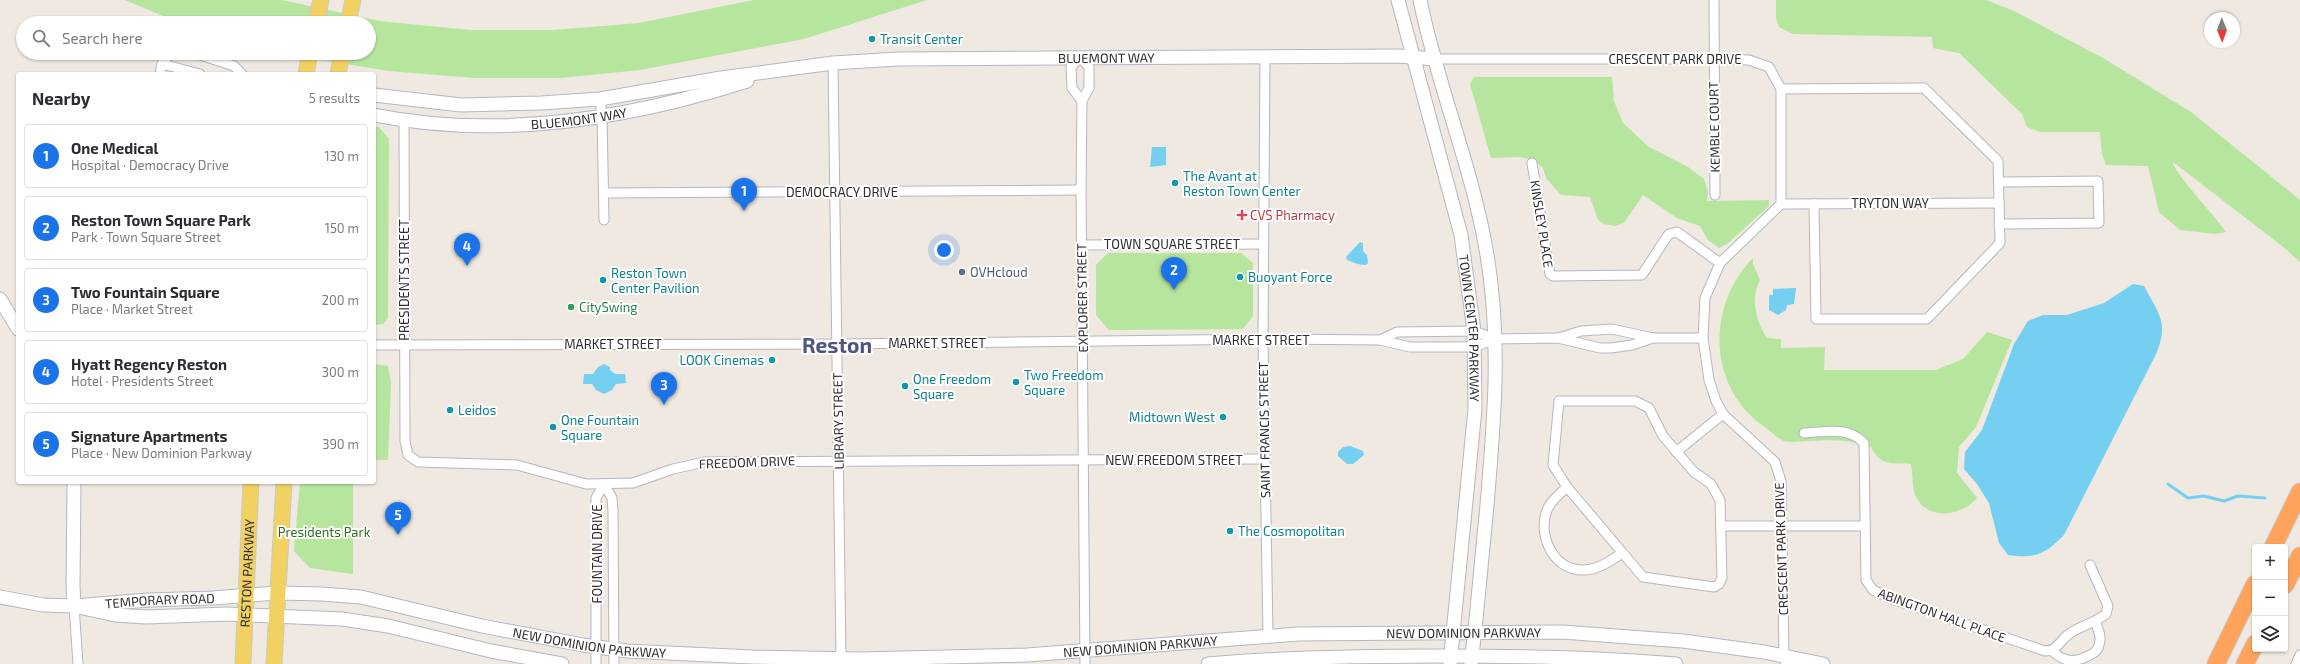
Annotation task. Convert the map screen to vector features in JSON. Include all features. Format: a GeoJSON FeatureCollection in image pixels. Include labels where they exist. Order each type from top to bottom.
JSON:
{"type":"FeatureCollection","features":[{"type":"Feature","properties":{"kind":"highway"},"geometry":{"type":"LineString","coordinates":[[2274,544],[2300,492]]}},
{"type":"Feature","properties":{"kind":"highway"},"geometry":{"type":"LineString","coordinates":[[2288,580],[2300,556]]}},
{"type":"Feature","properties":{"kind":"highway"},"geometry":{"type":"LineString","coordinates":[[2216,664],[2252,590]]}},
{"type":"Feature","properties":{"kind":"highway"},"geometry":{"type":"LineString","coordinates":[[2245,664],[2252,650]]}},
{"type":"Feature","properties":{"kind":"main road"},"geometry":{"type":"LineString","coordinates":[[318,16],[321,0]]}},
{"type":"Feature","properties":{"kind":"main road","name":"TOWN CENTER PARKWAY"},"geometry":{"type":"LineString","coordinates":[[1398,0],[1461,235],[1474,332],[1474,422],[1455,632],[1451,660]]}},
{"type":"Feature","properties":{"kind":"main road","name":"TOWN CENTER PARKWAY"},"geometry":{"type":"LineString","coordinates":[[1420,0],[1435,59],[1471,181],[1482,228],[1490,276],[1495,339],[1495,412],[1471,660]]}},
{"type":"Feature","properties":{"kind":"main road"},"geometry":{"type":"LineString","coordinates":[[350,16],[353,1]]}},
{"type":"Feature","properties":{"kind":"main road","name":"BLUEMONT WAY"},"geometry":{"type":"LineString","coordinates":[[376,96],[461,105],[511,105],[600,98],[721,78],[833,63],[931,58],[1413,57],[1435,59]]}},
{"type":"Feature","properties":{"kind":"main road"},"geometry":{"type":"LineString","coordinates":[[306,72],[309,60]]}},
{"type":"Feature","properties":{"kind":"main road"},"geometry":{"type":"LineString","coordinates":[[338,72],[341,60]]}},
{"type":"Feature","properties":{"kind":"main road","name":"BLUEMONT WAY"},"geometry":{"type":"LineString","coordinates":[[376,115],[450,124],[516,125],[602,116],[722,89],[779,71]]}},
{"type":"Feature","properties":{"kind":"main road"},"geometry":{"type":"LineString","coordinates":[[0,299],[16,325]]}},
{"type":"Feature","properties":{"kind":"main road"},"geometry":{"type":"LineString","coordinates":[[74,484],[74,606]]}},
{"type":"Feature","properties":{"kind":"main road","name":"RESTON PARKWAY"},"geometry":{"type":"LineString","coordinates":[[243,664],[251,484]]}},
{"type":"Feature","properties":{"kind":"main road"},"geometry":{"type":"LineString","coordinates":[[274,664],[284,484]]}},
{"type":"Feature","properties":{"kind":"main road","name":"NEW DOMINION PARKWAY"},"geometry":{"type":"LineString","coordinates":[[245,595],[277,593],[361,597],[482,626],[596,647],[752,657],[841,658],[996,656],[1268,635],[1562,632],[1683,640],[1784,661],[1823,664]]}},
{"type":"Feature","properties":{"kind":"main road","name":"TEMPORARY ROAD"},"geometry":{"type":"LineString","coordinates":[[0,597],[43,605],[74,606],[245,595]]}},
{"type":"Feature","properties":{"kind":"main road","name":"TEMPORARY ROAD"},"geometry":{"type":"LineString","coordinates":[[74,606],[115,615],[244,616]]}},
{"type":"Feature","properties":{"kind":"main road","name":"NEW DOMINION PARKWAY"},"geometry":{"type":"LineString","coordinates":[[244,616],[342,619],[388,626],[491,652],[562,664]]}},
{"type":"Feature","properties":{"kind":"main road","name":"NEW DOMINION PARKWAY"},"geometry":{"type":"LineString","coordinates":[[1208,664],[1318,656],[1451,660],[1597,657],[1676,664]]}},
{"type":"Feature","properties":{"kind":"street","name":"KEMBLE COURT"},"geometry":{"type":"LineString","coordinates":[[1714,0],[1714,195]]}},
{"type":"Feature","properties":{"kind":"street"},"geometry":{"type":"LineString","coordinates":[[1080,57],[1071,67],[1072,88],[1082,101]]}},
{"type":"Feature","properties":{"kind":"street","name":"EXPLORER STREET"},"geometry":{"type":"LineString","coordinates":[[1080,57],[1089,66],[1089,88],[1082,101],[1081,190],[1085,664]]}},
{"type":"Feature","properties":{"kind":"street","name":"SAINT FRANCIS STREET"},"geometry":{"type":"LineString","coordinates":[[1265,57],[1263,339],[1268,635]]}},
{"type":"Feature","properties":{"kind":"street","name":"CRESCENT PARK DRIVE"},"geometry":{"type":"LineString","coordinates":[[1435,59],[1713,59],[1749,60],[1769,67],[1780,89],[1781,204],[1720,264],[1705,298],[1703,338],[1709,380],[1716,401],[1723,414],[1774,462],[1781,482],[1783,526],[1784,661]]}},
{"type":"Feature","properties":{"kind":"street"},"geometry":{"type":"LineString","coordinates":[[160,72],[162,64],[165,60]]}},
{"type":"Feature","properties":{"kind":"street"},"geometry":{"type":"LineString","coordinates":[[216,60],[234,66],[240,72]]}},
{"type":"Feature","properties":{"kind":"street","name":"LIBRARY STREET"},"geometry":{"type":"LineString","coordinates":[[833,63],[841,658]]}},
{"type":"Feature","properties":{"kind":"street"},"geometry":{"type":"LineString","coordinates":[[162,64],[192,72]]}},
{"type":"Feature","properties":{"kind":"street"},"geometry":{"type":"LineString","coordinates":[[1780,89],[1924,88],[1998,161],[2000,243],[1927,319],[1816,320],[1814,204]]}},
{"type":"Feature","properties":{"kind":"street"},"geometry":{"type":"LineString","coordinates":[[600,98],[602,116],[604,220]]}},
{"type":"Feature","properties":{"kind":"street","name":"PRESIDENTS STREET"},"geometry":{"type":"LineString","coordinates":[[404,119],[405,441]]}},
{"type":"Feature","properties":{"kind":"street","name":"KINSLEY PLACE"},"geometry":{"type":"LineString","coordinates":[[1532,163],[1550,274],[1553,276],[1642,275],[1669,234],[1677,232],[1720,264]]}},
{"type":"Feature","properties":{"kind":"street"},"geometry":{"type":"LineString","coordinates":[[1999,182],[2098,181],[2099,223],[1999,224]]}},
{"type":"Feature","properties":{"kind":"street","name":"DEMOCRACY DRIVE"},"geometry":{"type":"LineString","coordinates":[[604,193],[1081,190]]}},
{"type":"Feature","properties":{"kind":"street","name":"TRYTON WAY"},"geometry":{"type":"LineString","coordinates":[[1781,204],[1999,202]]}},
{"type":"Feature","properties":{"kind":"street","name":"TOWN SQUARE STREET"},"geometry":{"type":"LineString","coordinates":[[1081,245],[1263,244]]}},
{"type":"Feature","properties":{"kind":"street","name":"MARKET STREET"},"geometry":{"type":"LineString","coordinates":[[1558,338],[1581,331],[1612,329],[1653,338],[1703,338]]}},
{"type":"Feature","properties":{"kind":"street","name":"MARKET STREET"},"geometry":{"type":"LineString","coordinates":[[1380,340],[1397,332],[1474,332],[1495,339],[1558,338],[1600,348],[1611,348],[1632,345],[1653,338]]}},
{"type":"Feature","properties":{"kind":"street","name":"MARKET STREET"},"geometry":{"type":"LineString","coordinates":[[376,345],[837,344],[1263,339],[1380,340],[1410,346],[1475,347],[1495,339]]}},
{"type":"Feature","properties":{"kind":"street"},"geometry":{"type":"LineString","coordinates":[[1559,401],[1635,401],[1649,408],[1663,436],[1694,472],[1711,484],[1720,500],[1722,578],[1719,584],[1714,587],[1642,577],[1567,487],[1553,465],[1559,401]]}},
{"type":"Feature","properties":{"kind":"street"},"geometry":{"type":"LineString","coordinates":[[1676,452],[1723,414]]}},
{"type":"Feature","properties":{"kind":"street","name":"ABINGTON HALL PLACE"},"geometry":{"type":"LineString","coordinates":[[1804,433],[1848,431],[1857,435],[1864,443],[1864,526],[1866,580],[1873,590],[1886,597],[1976,628],[2045,651],[2052,651],[2059,658],[2076,662],[2095,653],[2099,646],[2100,637],[2095,621]]}},
{"type":"Feature","properties":{"kind":"street","name":"FREEDOM DRIVE"},"geometry":{"type":"LineString","coordinates":[[405,441],[408,455],[418,462],[517,465],[580,484],[633,483],[674,469],[704,462],[838,460],[1084,460]]}},
{"type":"Feature","properties":{"kind":"street","name":"NEW FREEDOM STREET"},"geometry":{"type":"LineString","coordinates":[[1084,460],[1264,459]]}},
{"type":"Feature","properties":{"kind":"street","name":"FOUNTAIN DRIVE"},"geometry":{"type":"LineString","coordinates":[[596,664],[596,498],[604,484]]}},
{"type":"Feature","properties":{"kind":"street","name":"FOUNTAIN DRIVE"},"geometry":{"type":"LineString","coordinates":[[604,484],[612,498],[614,511],[614,664]]}},
{"type":"Feature","properties":{"kind":"street"},"geometry":{"type":"LineString","coordinates":[[1567,487],[1553,500],[1545,520],[1547,543],[1555,557],[1568,567],[1586,570],[1603,565],[1622,554]]}},
{"type":"Feature","properties":{"kind":"street"},"geometry":{"type":"LineString","coordinates":[[1721,526],[1864,526]]}},
{"type":"Feature","properties":{"kind":"street"},"geometry":{"type":"LineString","coordinates":[[2052,651],[2058,647],[2062,639],[2071,632],[2106,614],[2108,606],[2090,565]]}},
{"type":"Feature","properties":{"kind":"street"},"geometry":{"type":"LineString","coordinates":[[74,606],[78,664]]}},
{"type":"Feature","properties":{"kind":"street"},"geometry":{"type":"LineString","coordinates":[[2296,664],[2300,655]]}},
{"type":"Feature","properties":{"kind":"green space"},"geometry":{"type":"Polygon","coordinates":[[[125,0],[282,0],[356,16],[165,16],[125,0]]]}},
{"type":"Feature","properties":{"kind":"green space"},"geometry":{"type":"Polygon","coordinates":[[[754,0],[927,0],[804,39],[640,70],[561,78],[475,78],[389,71],[322,60],[376,60],[376,20],[470,30],[554,30],[639,23],[754,0]]]}},
{"type":"Feature","properties":{"kind":"green space"},"geometry":{"type":"Polygon","coordinates":[[[1776,0],[1986,0],[2014,11],[2103,58],[2191,112],[2300,200],[2300,262],[2282,246],[2173,162],[2187,185],[2226,232],[2215,234],[2180,230],[2159,212],[2148,166],[2106,165],[2102,154],[2100,132],[2040,132],[2027,127],[2022,114],[1959,53],[1933,48],[1932,37],[1793,34],[1779,27],[1776,18],[1776,0]]]}},
{"type":"Feature","properties":{"kind":"green space"},"geometry":{"type":"Polygon","coordinates":[[[1474,77],[1612,77],[1614,101],[1623,123],[1649,147],[1688,167],[1704,179],[1708,191],[1707,201],[1769,200],[1769,206],[1727,244],[1719,248],[1708,240],[1700,226],[1677,218],[1643,195],[1624,223],[1615,226],[1604,224],[1598,220],[1590,197],[1561,195],[1546,178],[1543,168],[1534,160],[1519,157],[1491,158],[1470,84],[1474,77]]]}},
{"type":"Feature","properties":{"kind":"green space"},"geometry":{"type":"Polygon","coordinates":[[[376,127],[379,127],[389,139],[388,318],[383,324],[376,325],[376,127]]]}},
{"type":"Feature","properties":{"kind":"green space"},"geometry":{"type":"Polygon","coordinates":[[[1108,253],[1241,253],[1253,263],[1253,316],[1243,329],[1109,330],[1096,315],[1096,265],[1108,253]]]}},
{"type":"Feature","properties":{"kind":"green space"},"geometry":{"type":"Polygon","coordinates":[[[1753,258],[1753,264],[1760,280],[1755,294],[1757,317],[1767,338],[1781,339],[1781,348],[1825,347],[1824,370],[1936,370],[1963,359],[1987,332],[2012,340],[1976,427],[1959,447],[1957,473],[1977,498],[1971,504],[1954,512],[1936,513],[1920,504],[1915,495],[1911,464],[1887,462],[1878,458],[1871,447],[1847,441],[1784,441],[1762,425],[1744,408],[1731,389],[1723,367],[1720,344],[1721,321],[1727,298],[1738,277],[1753,258]]]}},
{"type":"Feature","properties":{"kind":"green space"},"geometry":{"type":"Polygon","coordinates":[[[376,364],[388,366],[391,384],[388,460],[376,460],[376,364]]]}},
{"type":"Feature","properties":{"kind":"green space","name":"Presidents Park"},"geometry":{"type":"Polygon","coordinates":[[[300,484],[353,484],[353,574],[310,568],[294,551],[300,484]]]}},
{"type":"Feature","properties":{"kind":"water"},"geometry":{"type":"Polygon","coordinates":[[[1152,147],[1166,147],[1166,165],[1150,167],[1152,147]]]}},
{"type":"Feature","properties":{"kind":"water"},"geometry":{"type":"Polygon","coordinates":[[[1360,242],[1363,243],[1363,251],[1367,255],[1368,263],[1366,265],[1347,260],[1346,257],[1360,242]]]}},
{"type":"Feature","properties":{"kind":"water"},"geometry":{"type":"Polygon","coordinates":[[[2133,284],[2144,286],[2158,312],[2162,326],[2162,334],[2156,354],[2064,535],[2051,547],[2039,554],[2026,556],[2008,555],[1999,543],[1989,503],[1977,484],[1964,469],[1965,452],[1982,430],[2014,344],[2028,321],[2043,315],[2067,315],[2104,303],[2133,284]]]}},
{"type":"Feature","properties":{"kind":"water"},"geometry":{"type":"Polygon","coordinates":[[[1796,288],[1794,304],[1787,305],[1786,310],[1778,315],[1769,310],[1769,295],[1773,295],[1773,289],[1796,288]]]}},
{"type":"Feature","properties":{"kind":"water"},"geometry":{"type":"Polygon","coordinates":[[[604,364],[610,367],[610,370],[615,374],[625,374],[626,383],[616,384],[612,390],[604,394],[596,390],[592,384],[583,384],[584,374],[593,374],[598,367],[604,364]]]}},
{"type":"Feature","properties":{"kind":"water"},"geometry":{"type":"Polygon","coordinates":[[[1350,446],[1363,451],[1364,455],[1353,464],[1347,464],[1338,456],[1338,452],[1343,447],[1350,446]]]}},
{"type":"Feature","properties":{"kind":"waterway"},"geometry":{"type":"LineString","coordinates":[[2168,484],[2188,498],[2204,496],[2224,501],[2238,496],[2265,498]]}},
{"type":"Feature","properties":{"kind":"place","name":"Transit Center"},"geometry":{"type":"Point","coordinates":[872,39]}},
{"type":"Feature","properties":{"kind":"place","name":"The Avant at Reston Town Center"},"geometry":{"type":"Point","coordinates":[1175,183]}},
{"type":"Feature","properties":{"kind":"place","name":"One Medical"},"geometry":{"type":"Point","coordinates":[744,211]}},
{"type":"Feature","properties":{"kind":"place","name":"CVS Pharmacy"},"geometry":{"type":"Point","coordinates":[1242,215]}},
{"type":"Feature","properties":{"kind":"place","name":"Hyatt Regency Reston"},"geometry":{"type":"Point","coordinates":[467,266]}},
{"type":"Feature","properties":{"kind":"place","name":"OVHcloud"},"geometry":{"type":"Point","coordinates":[962,272]}},
{"type":"Feature","properties":{"kind":"place","name":"Buoyant Force"},"geometry":{"type":"Point","coordinates":[1240,277]}},
{"type":"Feature","properties":{"kind":"place","name":"Reston Town Center Pavilion"},"geometry":{"type":"Point","coordinates":[603,280]}},
{"type":"Feature","properties":{"kind":"place","name":"Reston Town Square Park"},"geometry":{"type":"Point","coordinates":[1174,290]}},
{"type":"Feature","properties":{"kind":"place","name":"CitySwing"},"geometry":{"type":"Point","coordinates":[571,307]}},
{"type":"Feature","properties":{"kind":"place","name":"LOOK Cinemas"},"geometry":{"type":"Point","coordinates":[772,360]}},
{"type":"Feature","properties":{"kind":"place","name":"Two Freedom Square"},"geometry":{"type":"Point","coordinates":[1016,382]}},
{"type":"Feature","properties":{"kind":"place","name":"One Freedom Square"},"geometry":{"type":"Point","coordinates":[905,386]}},
{"type":"Feature","properties":{"kind":"place","name":"Two Fountain Square"},"geometry":{"type":"Point","coordinates":[664,405]}},
{"type":"Feature","properties":{"kind":"place","name":"Leidos"},"geometry":{"type":"Point","coordinates":[450,410]}},
{"type":"Feature","properties":{"kind":"place","name":"Midtown West"},"geometry":{"type":"Point","coordinates":[1223,417]}},
{"type":"Feature","properties":{"kind":"place","name":"One Fountain Square"},"geometry":{"type":"Point","coordinates":[553,427]}},
{"type":"Feature","properties":{"kind":"place","name":"The Cosmopolitan"},"geometry":{"type":"Point","coordinates":[1230,531]}},
{"type":"Feature","properties":{"kind":"place","name":"Signature Apartments"},"geometry":{"type":"Point","coordinates":[398,535]}},
{"type":"Feature","properties":{"kind":"district","name":"Reston"},"geometry":{"type":"Point","coordinates":[837,344]}}]}
